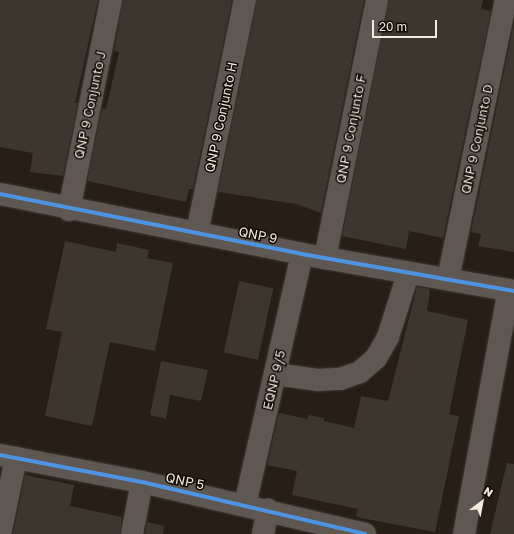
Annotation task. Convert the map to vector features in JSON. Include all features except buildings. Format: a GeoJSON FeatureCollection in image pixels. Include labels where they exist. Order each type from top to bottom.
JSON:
{"type":"FeatureCollection","features":[{"type":"Feature","properties":{"kind":"street","name":"QNP 9 Conjunto J"},"geometry":{"type":"LineString","coordinates":[[69,210],[111,0]]}},
{"type":"Feature","properties":{"kind":"street","name":"QNP 9 Conjunto H"},"geometry":{"type":"LineString","coordinates":[[197,233],[245,0]]}},
{"type":"Feature","properties":{"kind":"street","name":"QNP 9 Conjunto F"},"geometry":{"type":"LineString","coordinates":[[325,258],[377,0]]}},
{"type":"Feature","properties":{"kind":"street","name":"QNP 9 Conjunto D"},"geometry":{"type":"LineString","coordinates":[[448,279],[506,0]]}},
{"type":"Feature","properties":{"kind":"street","name":"QNP 9"},"geometry":{"type":"LineString","coordinates":[[0,194],[69,210],[408,274],[512,290]]}},
{"type":"Feature","properties":{"kind":"street","name":"EQNP 9/5"},"geometry":{"type":"LineString","coordinates":[[246,505],[302,254]]}},
{"type":"Feature","properties":{"kind":"street"},"geometry":{"type":"LineString","coordinates":[[275,374],[318,380],[340,379],[360,372],[376,358],[388,337],[408,274]]}},
{"type":"Feature","properties":{"kind":"street"},"geometry":{"type":"LineString","coordinates":[[464,534],[512,290]]}},
{"type":"Feature","properties":{"kind":"street"},"geometry":{"type":"LineString","coordinates":[[0,534],[8,457]]}},
{"type":"Feature","properties":{"kind":"street","name":"QNP 5"},"geometry":{"type":"LineString","coordinates":[[8,457],[142,482],[268,510],[365,534]]}},
{"type":"Feature","properties":{"kind":"street"},"geometry":{"type":"LineString","coordinates":[[132,534],[142,482]]}},
{"type":"Feature","properties":{"kind":"street"},"geometry":{"type":"LineString","coordinates":[[263,534],[268,510]]}},
{"type":"Feature","properties":{"kind":"cycle path"},"geometry":{"type":"LineString","coordinates":[[0,194],[302,254],[514,291]]}},
{"type":"Feature","properties":{"kind":"cycle path"},"geometry":{"type":"LineString","coordinates":[[0,455],[142,482],[365,534]]}}]}
